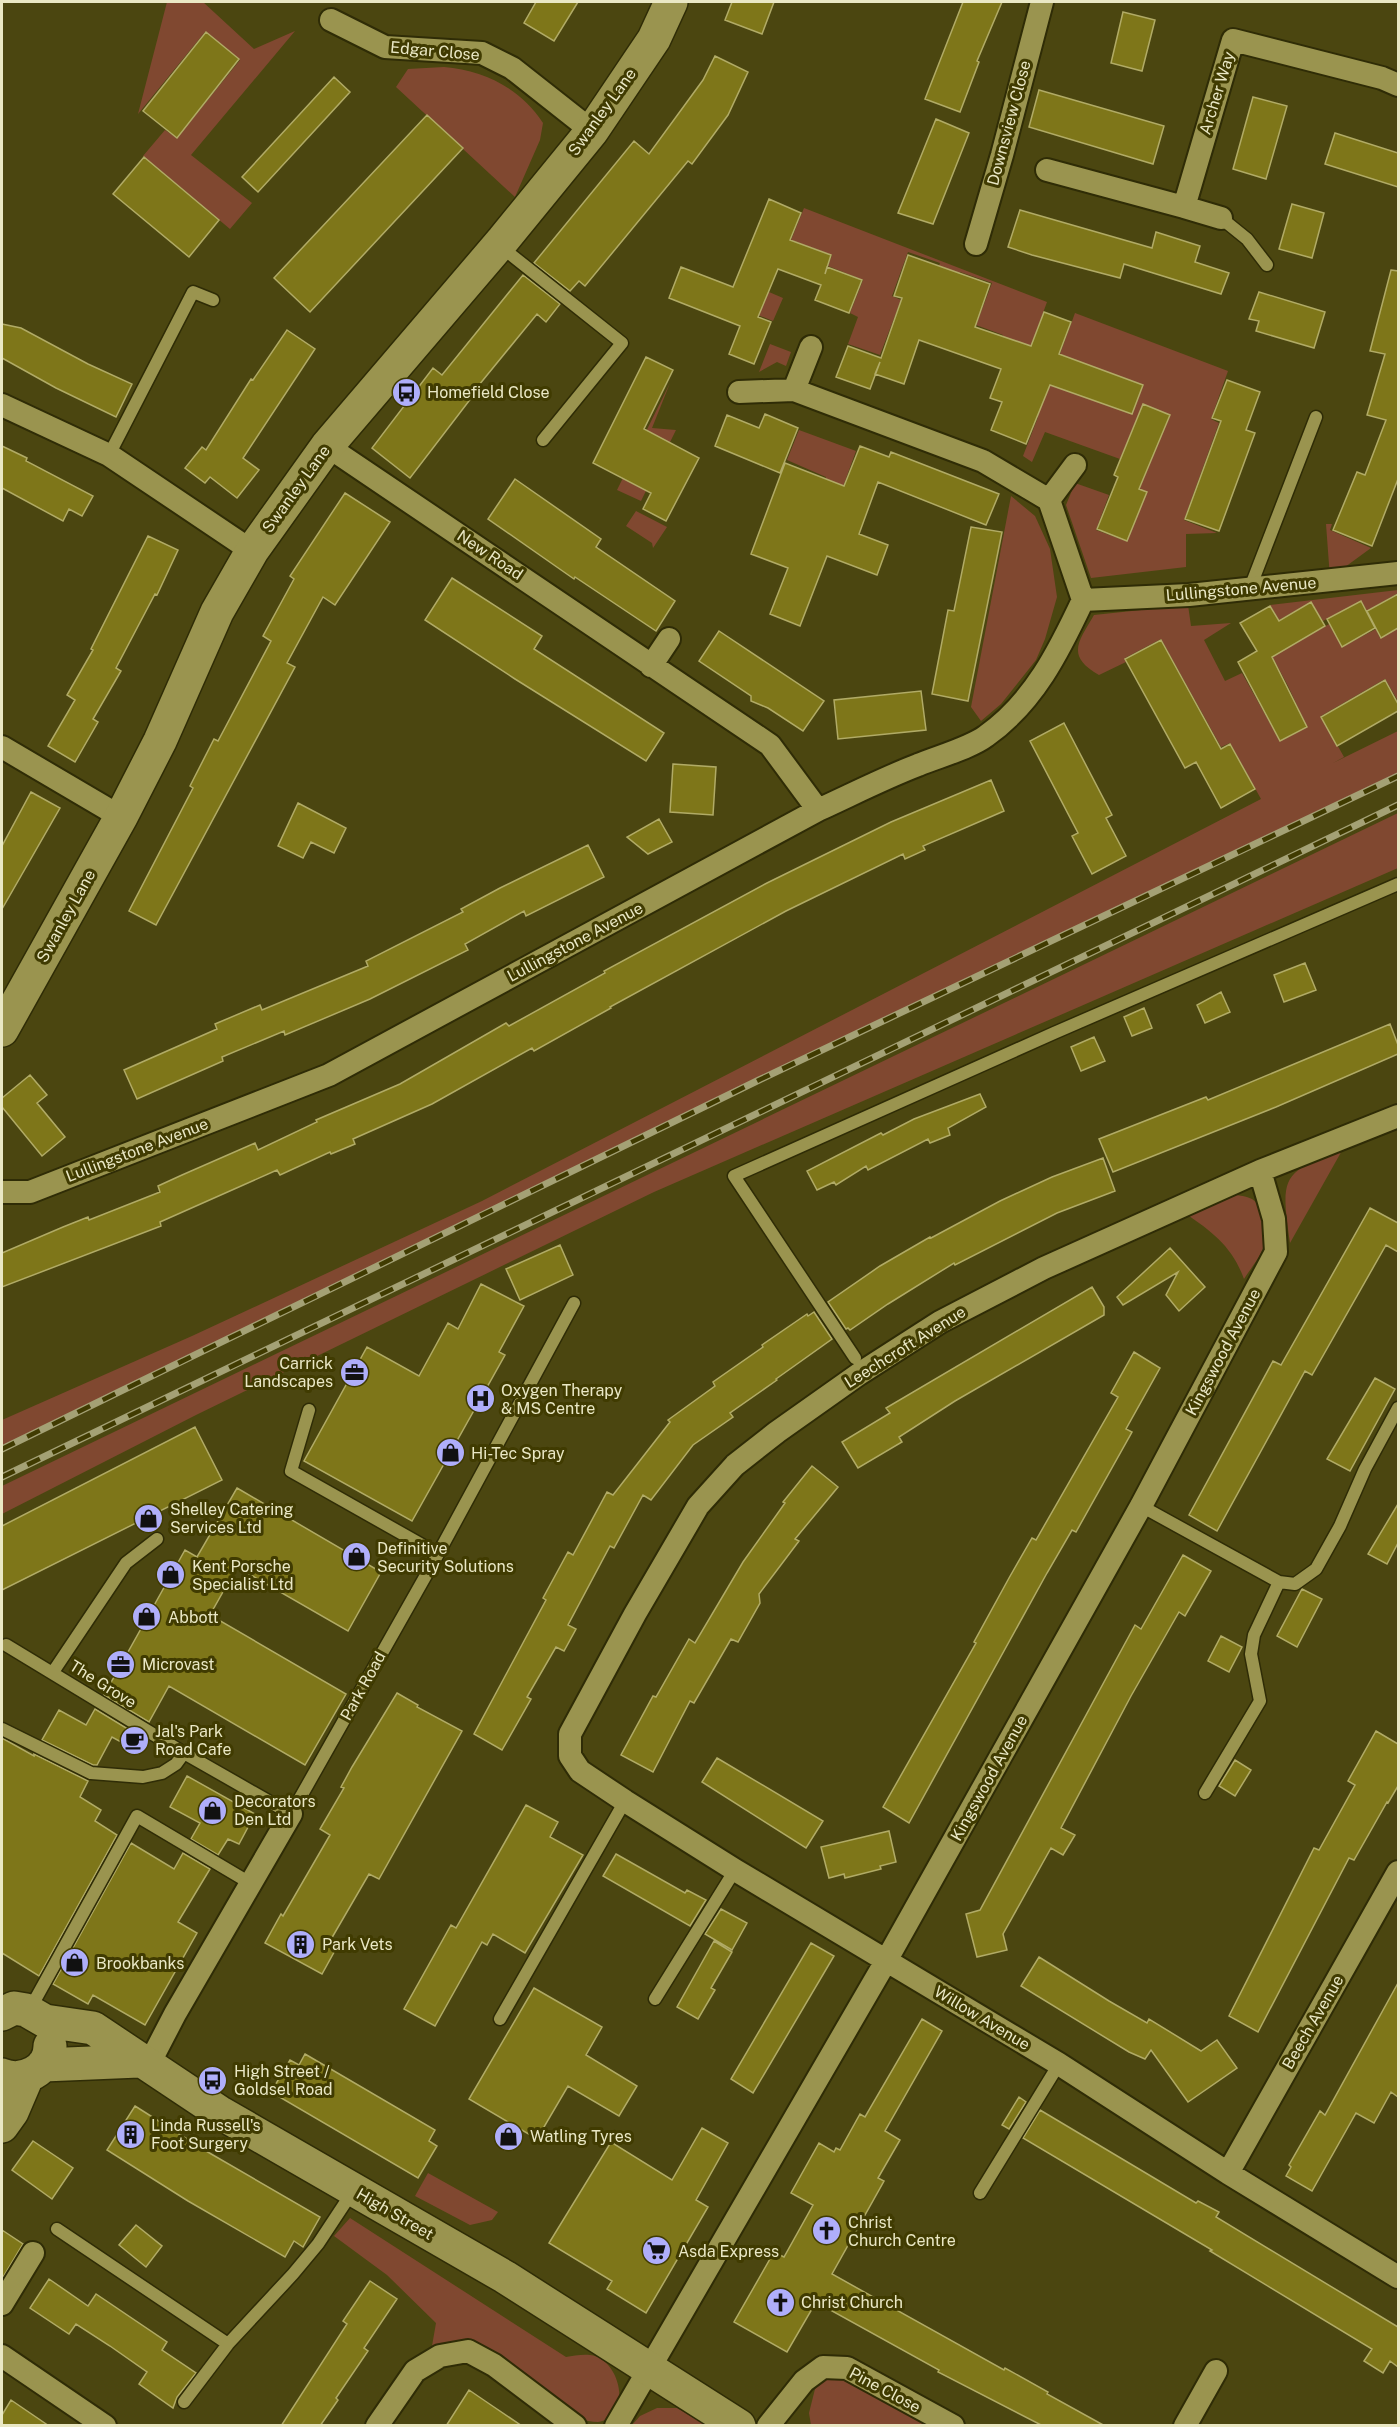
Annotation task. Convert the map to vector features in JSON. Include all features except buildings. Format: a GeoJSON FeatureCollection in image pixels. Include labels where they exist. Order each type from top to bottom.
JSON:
{"type":"FeatureCollection","features":[{"type":"Feature","properties":{"kind":"main road","name":"Swanley Lane"},"geometry":{"type":"LineString","coordinates":[[2,1030],[121,817],[160,741],[217,612],[252,551],[327,446],[499,245],[592,131],[654,39],[671,2]]}},
{"type":"Feature","properties":{"kind":"main road","name":"High Street"},"geometry":{"type":"LineString","coordinates":[[18,2009],[93,2028],[219,2112],[505,2277],[739,2426]]}},
{"type":"Feature","properties":{"kind":"main road"},"geometry":{"type":"LineString","coordinates":[[2,2126],[12,2112],[24,2072],[50,2052],[50,2037],[18,2009]]}},
{"type":"Feature","properties":{"kind":"main road"},"geometry":{"type":"LineString","coordinates":[[24,2072],[143,2063]]}},
{"type":"Feature","properties":{"kind":"street","name":"Downsview Close"},"geometry":{"type":"LineString","coordinates":[[975,244],[1002,155],[1042,2]]}},
{"type":"Feature","properties":{"kind":"street","name":"Edgar Close"},"geometry":{"type":"LineString","coordinates":[[332,20],[385,47],[482,53],[512,68],[592,131]]}},
{"type":"Feature","properties":{"kind":"street","name":"Archer Way"},"geometry":{"type":"LineString","coordinates":[[1184,207],[1233,40],[1398,85]]}},
{"type":"Feature","properties":{"kind":"street"},"geometry":{"type":"LineString","coordinates":[[1047,170],[1221,218]]}},
{"type":"Feature","properties":{"kind":"street"},"geometry":{"type":"LineString","coordinates":[[794,390],[811,347]]}},
{"type":"Feature","properties":{"kind":"street"},"geometry":{"type":"LineString","coordinates":[[739,392],[794,390],[983,461],[1049,500],[1083,600]]}},
{"type":"Feature","properties":{"kind":"street"},"geometry":{"type":"LineString","coordinates":[[2,405],[109,455],[252,551]]}},
{"type":"Feature","properties":{"kind":"street","name":"New Road"},"geometry":{"type":"LineString","coordinates":[[327,446],[566,605],[651,666],[770,745],[818,810]]}},
{"type":"Feature","properties":{"kind":"street"},"geometry":{"type":"LineString","coordinates":[[1049,500],[1076,465]]}},
{"type":"Feature","properties":{"kind":"street","name":"Lullingstone Avenue"},"geometry":{"type":"LineString","coordinates":[[2,1192],[30,1192],[330,1075],[818,810],[899,772],[984,738],[1010,716],[1032,691],[1058,654],[1083,600],[1189,595],[1398,573]]}},
{"type":"Feature","properties":{"kind":"street"},"geometry":{"type":"LineString","coordinates":[[651,666],[669,639]]}},
{"type":"Feature","properties":{"kind":"street"},"geometry":{"type":"LineString","coordinates":[[2,747],[121,817]]}},
{"type":"Feature","properties":{"kind":"street","name":"Leechcroft Avenue"},"geometry":{"type":"LineString","coordinates":[[570,1756],[570,1734],[635,1614],[698,1506],[735,1465],[777,1432],[940,1322],[1044,1268],[1260,1171],[1398,1116]]}},
{"type":"Feature","properties":{"kind":"street","name":"Kingswood Avenue"},"geometry":{"type":"LineString","coordinates":[[616,2426],[886,1961],[1141,1506],[1276,1252],[1274,1219],[1260,1171]]}},
{"type":"Feature","properties":{"kind":"street","name":"Willow Avenue"},"geometry":{"type":"LineString","coordinates":[[570,1756],[580,1771],[625,1801],[1059,2064],[1228,2173],[1398,2277]]}},
{"type":"Feature","properties":{"kind":"street","name":"Park Road"},"geometry":{"type":"LineString","coordinates":[[143,2063],[175,2014],[291,1814]]}},
{"type":"Feature","properties":{"kind":"street","name":"Beech Avenue"},"geometry":{"type":"LineString","coordinates":[[1228,2173],[1398,1872]]}},
{"type":"Feature","properties":{"kind":"street"},"geometry":{"type":"LineString","coordinates":[[2,2304],[33,2253]]}},
{"type":"Feature","properties":{"kind":"street"},"geometry":{"type":"LineString","coordinates":[[376,2426],[415,2372],[440,2356],[468,2351],[494,2365],[575,2426]]}},
{"type":"Feature","properties":{"kind":"street"},"geometry":{"type":"LineString","coordinates":[[2,2356],[105,2426]]}},
{"type":"Feature","properties":{"kind":"street","name":"Pine Close"},"geometry":{"type":"LineString","coordinates":[[768,2426],[804,2381],[822,2367],[847,2368],[953,2426]]}},
{"type":"Feature","properties":{"kind":"street"},"geometry":{"type":"LineString","coordinates":[[1185,2426],[1216,2372]]}},
{"type":"Feature","properties":{"kind":"lane"},"geometry":{"type":"LineString","coordinates":[[1221,218],[1247,239],[1267,266]]}},
{"type":"Feature","properties":{"kind":"lane"},"geometry":{"type":"LineString","coordinates":[[499,245],[622,343],[543,440]]}},
{"type":"Feature","properties":{"kind":"lane"},"geometry":{"type":"LineString","coordinates":[[109,455],[193,291],[213,300]]}},
{"type":"Feature","properties":{"kind":"lane"},"geometry":{"type":"LineString","coordinates":[[1250,588],[1316,417]]}},
{"type":"Feature","properties":{"kind":"lane"},"geometry":{"type":"LineString","coordinates":[[855,1358],[734,1176],[1054,1033],[1398,884]]}},
{"type":"Feature","properties":{"kind":"lane","name":"Park Road"},"geometry":{"type":"LineString","coordinates":[[291,1814],[438,1554],[574,1303]]}},
{"type":"Feature","properties":{"kind":"lane"},"geometry":{"type":"LineString","coordinates":[[1141,1506],[1279,1582],[1295,1584],[1316,1569],[1340,1526],[1365,1469],[1398,1408]]}},
{"type":"Feature","properties":{"kind":"lane"},"geometry":{"type":"LineString","coordinates":[[309,1410],[291,1471],[438,1554]]}},
{"type":"Feature","properties":{"kind":"lane","name":"The Grove"},"geometry":{"type":"LineString","coordinates":[[53,1672],[126,1563],[156,1539]]}},
{"type":"Feature","properties":{"kind":"lane"},"geometry":{"type":"LineString","coordinates":[[1205,1793],[1260,1701],[1251,1654],[1254,1635],[1279,1582]]}},
{"type":"Feature","properties":{"kind":"lane","name":"The Grove"},"geometry":{"type":"LineString","coordinates":[[6,1645],[184,1753],[291,1814]]}},
{"type":"Feature","properties":{"kind":"lane"},"geometry":{"type":"LineString","coordinates":[[2,1729],[91,1773],[142,1777],[162,1773],[177,1764],[184,1753]]}},
{"type":"Feature","properties":{"kind":"lane"},"geometry":{"type":"LineString","coordinates":[[500,2019],[625,1801]]}},
{"type":"Feature","properties":{"kind":"lane"},"geometry":{"type":"LineString","coordinates":[[18,2009],[136,1816],[250,1883]]}},
{"type":"Feature","properties":{"kind":"lane"},"geometry":{"type":"LineString","coordinates":[[655,1999],[735,1869]]}},
{"type":"Feature","properties":{"kind":"lane"},"geometry":{"type":"LineString","coordinates":[[980,2193],[1059,2064]]}},
{"type":"Feature","properties":{"kind":"lane"},"geometry":{"type":"LineString","coordinates":[[184,2402],[228,2344],[318,2244],[354,2190]]}},
{"type":"Feature","properties":{"kind":"lane"},"geometry":{"type":"LineString","coordinates":[[57,2229],[228,2344]]}},
{"type":"Feature","properties":{"kind":"shaded area"},"geometry":{"type":"Polygon","coordinates":[[[167,2],[203,2],[254,49],[295,31],[191,155],[252,203],[230,229],[143,156],[165,130],[177,138],[240,60],[205,32],[138,114],[167,2]]]}},
{"type":"Feature","properties":{"kind":"shaded area"},"geometry":{"type":"Polygon","coordinates":[[[444,67],[473,72],[500,83],[524,100],[543,123],[540,140],[515,197],[396,87],[408,69],[444,67]]]}},
{"type":"Feature","properties":{"kind":"shaded area"},"geometry":{"type":"Polygon","coordinates":[[[804,208],[1047,302],[1028,354],[1000,344],[1003,335],[976,325],[992,283],[960,272],[944,316],[924,305],[940,263],[908,252],[892,296],[901,300],[880,355],[848,344],[858,317],[850,313],[863,280],[828,266],[832,255],[791,240],[804,208]]]}},
{"type":"Feature","properties":{"kind":"shaded area"},"geometry":{"type":"Polygon","coordinates":[[[757,287],[783,298],[773,321],[748,311],[757,287]]]}},
{"type":"Feature","properties":{"kind":"shaded area"},"geometry":{"type":"Polygon","coordinates":[[[1075,313],[1228,371],[1211,419],[1219,423],[1184,520],[1217,533],[1186,534],[1186,567],[1091,578],[1066,505],[1075,483],[1109,495],[1096,530],[1126,541],[1146,493],[1139,490],[1169,415],[1143,404],[1120,459],[1045,432],[1032,462],[1023,456],[1038,417],[1021,408],[1057,362],[1075,313]],[[1073,360],[1063,389],[1132,414],[1143,385],[1073,360]]]}},
{"type":"Feature","properties":{"kind":"shaded area"},"geometry":{"type":"Polygon","coordinates":[[[770,344],[791,352],[786,366],[777,362],[759,372],[770,344]]]}},
{"type":"Feature","properties":{"kind":"shaded area"},"geometry":{"type":"Polygon","coordinates":[[[670,383],[652,428],[676,430],[641,501],[617,490],[670,383]]]}},
{"type":"Feature","properties":{"kind":"shaded area"},"geometry":{"type":"Polygon","coordinates":[[[799,430],[856,451],[832,517],[816,504],[826,477],[787,460],[799,430]]]}},
{"type":"Feature","properties":{"kind":"shaded area"},"geometry":{"type":"Polygon","coordinates":[[[1011,496],[1035,516],[1050,549],[1057,597],[1045,639],[1036,660],[1001,704],[981,721],[971,707],[1011,496]]]}},
{"type":"Feature","properties":{"kind":"shaded area"},"geometry":{"type":"Polygon","coordinates":[[[636,511],[667,527],[653,548],[652,543],[626,526],[636,511]]]}},
{"type":"Feature","properties":{"kind":"shaded area"},"geometry":{"type":"Polygon","coordinates":[[[1326,524],[1332,524],[1330,530],[1371,548],[1330,578],[1326,524]]]}},
{"type":"Feature","properties":{"kind":"shaded area"},"geometry":{"type":"Polygon","coordinates":[[[1398,590],[1398,593],[1367,611],[1361,601],[1323,621],[1311,602],[1279,620],[1270,605],[1398,590]]]}},
{"type":"Feature","properties":{"kind":"shaded area"},"geometry":{"type":"Polygon","coordinates":[[[1188,605],[1191,626],[1231,623],[1204,640],[1225,681],[1242,673],[1280,741],[1307,727],[1266,645],[1293,645],[1329,624],[1342,647],[1376,629],[1380,638],[1398,628],[1398,701],[1385,679],[1321,716],[1344,757],[1333,763],[1398,731],[1398,776],[758,1078],[2,1447],[2,1420],[192,1336],[482,1201],[1261,799],[1230,743],[1221,747],[1161,639],[1125,658],[1126,662],[1099,675],[1088,668],[1079,655],[1080,640],[1094,615],[1188,605]]]}},
{"type":"Feature","properties":{"kind":"shaded area"},"geometry":{"type":"Polygon","coordinates":[[[1398,813],[1398,868],[654,1192],[196,1415],[2,1514],[2,1486],[1398,813]]]}},
{"type":"Feature","properties":{"kind":"shaded area"},"geometry":{"type":"Polygon","coordinates":[[[1344,1147],[1290,1243],[1286,1189],[1290,1179],[1308,1164],[1344,1147]]]}},
{"type":"Feature","properties":{"kind":"shaded area"},"geometry":{"type":"Polygon","coordinates":[[[1229,1194],[1244,1196],[1256,1202],[1265,1225],[1264,1247],[1244,1279],[1234,1258],[1221,1242],[1186,1214],[1229,1194]]]}},
{"type":"Feature","properties":{"kind":"shaded area"},"geometry":{"type":"Polygon","coordinates":[[[428,2173],[498,2212],[492,2220],[470,2225],[415,2196],[428,2173]]]}},
{"type":"Feature","properties":{"kind":"shaded area"},"geometry":{"type":"Polygon","coordinates":[[[350,2218],[566,2357],[590,2355],[600,2359],[609,2366],[619,2388],[616,2410],[609,2418],[598,2422],[579,2420],[465,2343],[432,2346],[436,2323],[387,2275],[334,2236],[350,2218]]]}},
{"type":"Feature","properties":{"kind":"shaded area"},"geometry":{"type":"Polygon","coordinates":[[[842,2375],[933,2425],[811,2425],[809,2413],[817,2381],[842,2375]]]}},
{"type":"Feature","properties":{"kind":"shaded area"},"geometry":{"type":"Polygon","coordinates":[[[657,2408],[677,2408],[706,2425],[632,2425],[640,2416],[657,2408]]]}},
{"type":"Feature","properties":{"kind":"railway"},"geometry":{"type":"LineString","coordinates":[[2,1449],[759,1080],[1398,776]]}},
{"type":"Feature","properties":{"kind":"railway"},"geometry":{"type":"LineString","coordinates":[[2,1477],[1398,805]]}},
{"type":"Feature","properties":{"kind":"place","name":"Homefield Close"},"geometry":{"type":"Point","coordinates":[406,392]}},
{"type":"Feature","properties":{"kind":"place","name":"Carrick Landscapes"},"geometry":{"type":"Point","coordinates":[354,1372]}},
{"type":"Feature","properties":{"kind":"place","name":"Oxygen Therapy & MS Centre"},"geometry":{"type":"Point","coordinates":[480,1399]}},
{"type":"Feature","properties":{"kind":"place","name":"Hi-Tec Spray"},"geometry":{"type":"Point","coordinates":[450,1453]}},
{"type":"Feature","properties":{"kind":"place","name":"Shelley Catering Services Ltd"},"geometry":{"type":"Point","coordinates":[149,1518]}},
{"type":"Feature","properties":{"kind":"place","name":"Definitive Security Solutions"},"geometry":{"type":"Point","coordinates":[356,1557]}},
{"type":"Feature","properties":{"kind":"place","name":"Kent Porsche Specialist Ltd"},"geometry":{"type":"Point","coordinates":[171,1575]}},
{"type":"Feature","properties":{"kind":"place","name":"Abbott"},"geometry":{"type":"Point","coordinates":[147,1617]}},
{"type":"Feature","properties":{"kind":"place","name":"Microvast"},"geometry":{"type":"Point","coordinates":[121,1664]}},
{"type":"Feature","properties":{"kind":"place","name":"Jal's Park Road Cafe"},"geometry":{"type":"Point","coordinates":[134,1740]}},
{"type":"Feature","properties":{"kind":"place","name":"Decorators Den Ltd"},"geometry":{"type":"Point","coordinates":[213,1810]}},
{"type":"Feature","properties":{"kind":"place","name":"Park Vets"},"geometry":{"type":"Point","coordinates":[301,1944]}},
{"type":"Feature","properties":{"kind":"place","name":"Brookbanks"},"geometry":{"type":"Point","coordinates":[75,1963]}},
{"type":"Feature","properties":{"kind":"place","name":"High Street / Goldsel Road"},"geometry":{"type":"Point","coordinates":[213,2080]}},
{"type":"Feature","properties":{"kind":"place","name":"Linda Russell's Foot Surgery"},"geometry":{"type":"Point","coordinates":[130,2134]}},
{"type":"Feature","properties":{"kind":"place","name":"Watling Tyres"},"geometry":{"type":"Point","coordinates":[509,2136]}},
{"type":"Feature","properties":{"kind":"place","name":"Christ Church Centre"},"geometry":{"type":"Point","coordinates":[827,2231]}},
{"type":"Feature","properties":{"kind":"place","name":"Asda Express"},"geometry":{"type":"Point","coordinates":[657,2251]}},
{"type":"Feature","properties":{"kind":"place","name":"Christ Church"},"geometry":{"type":"Point","coordinates":[780,2302]}}]}
